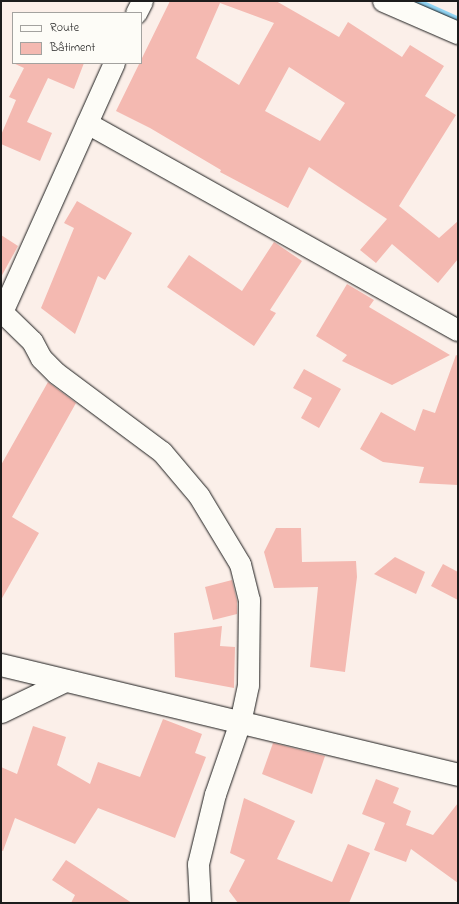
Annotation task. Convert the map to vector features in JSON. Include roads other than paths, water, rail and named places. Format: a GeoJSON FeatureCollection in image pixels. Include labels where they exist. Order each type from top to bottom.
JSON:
{"type":"FeatureCollection","features":[{"type":"Feature","properties":{"kind":"street"},"geometry":{"type":"LineString","coordinates":[[136,12],[142,1]]}},
{"type":"Feature","properties":{"kind":"street"},"geometry":{"type":"LineString","coordinates":[[384,1],[458,33]]}},
{"type":"Feature","properties":{"kind":"street"},"geometry":{"type":"LineString","coordinates":[[114,64],[1,311],[32,341],[41,358],[56,373],[162,452],[199,496],[224,535],[240,564],[249,600],[248,685],[240,722],[215,794],[198,864],[200,903]]}},
{"type":"Feature","properties":{"kind":"street"},"geometry":{"type":"LineString","coordinates":[[87,123],[458,330]]}},
{"type":"Feature","properties":{"kind":"street"},"geometry":{"type":"LineString","coordinates":[[1,665],[458,775]]}},
{"type":"Feature","properties":{"kind":"street"},"geometry":{"type":"LineString","coordinates":[[1,712],[65,681]]}},
{"type":"Feature","properties":{"kind":"waterway"},"geometry":{"type":"LineString","coordinates":[[416,1],[458,20]]}}]}
